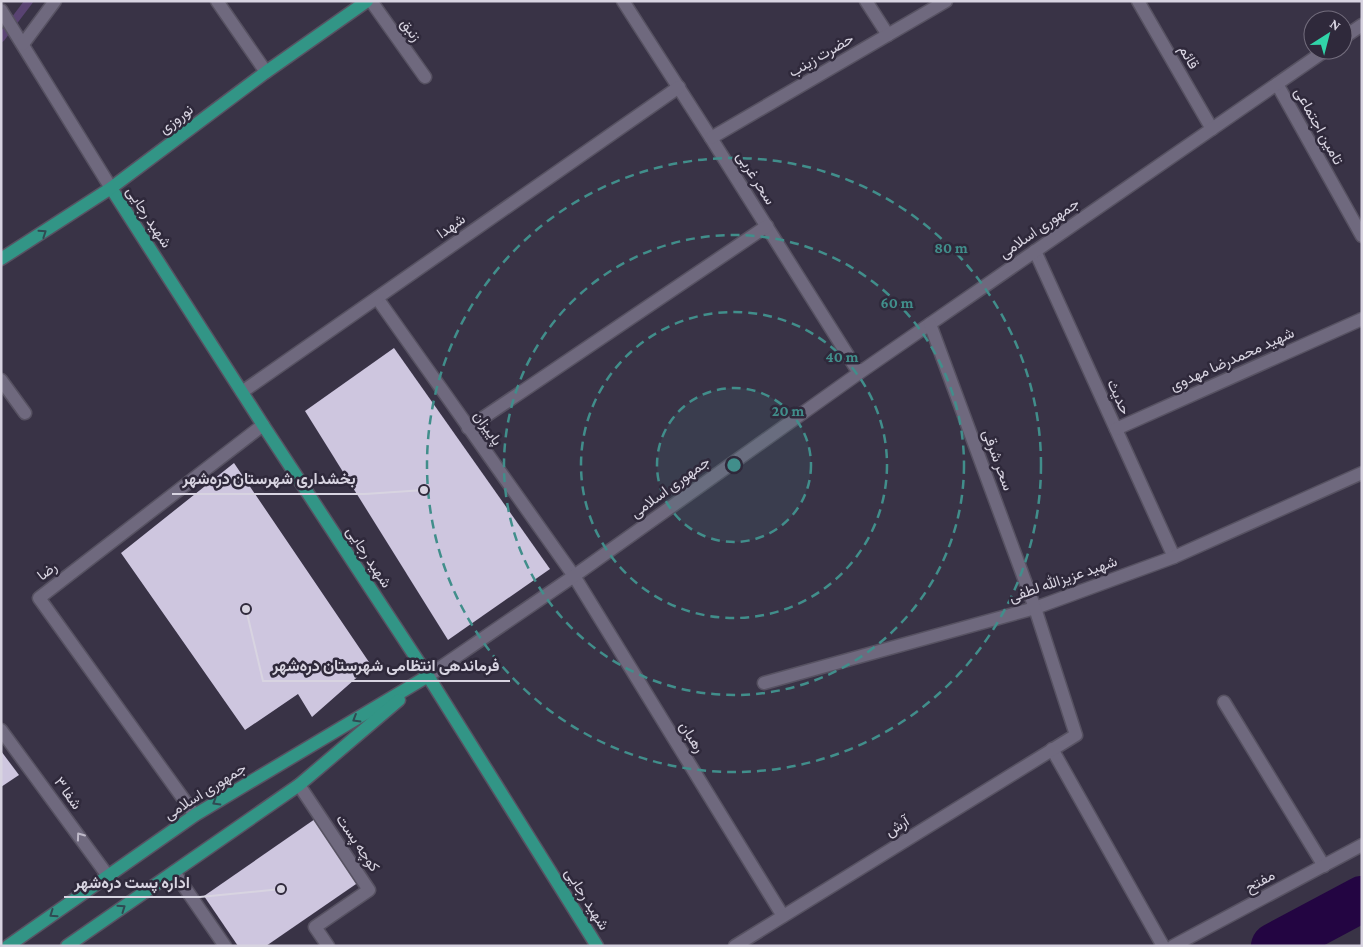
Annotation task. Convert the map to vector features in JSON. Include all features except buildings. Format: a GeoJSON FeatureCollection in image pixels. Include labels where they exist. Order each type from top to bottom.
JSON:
{"type":"FeatureCollection","features":[{"type":"Feature","properties":{"kind":"main road","name":"نوروزی"},"geometry":{"type":"LineString","coordinates":[[1,259],[111,188],[266,72],[367,1]]}},
{"type":"Feature","properties":{"kind":"main road","name":"شهید رجایی"},"geometry":{"type":"LineString","coordinates":[[111,188],[263,425],[428,676],[597,946]]}},
{"type":"Feature","properties":{"kind":"main road","name":"جمهوری اسلامی"},"geometry":{"type":"LineString","coordinates":[[67,946],[299,785],[428,676]]}},
{"type":"Feature","properties":{"kind":"main road","name":"جمهوری اسلامی"},"geometry":{"type":"LineString","coordinates":[[8,946],[195,815],[428,676]]}},
{"type":"Feature","properties":{"kind":"street"},"geometry":{"type":"LineString","coordinates":[[23,44],[56,1]]}},
{"type":"Feature","properties":{"kind":"street"},"geometry":{"type":"LineString","coordinates":[[218,1],[266,72]]}},
{"type":"Feature","properties":{"kind":"street","name":"زنبق"},"geometry":{"type":"LineString","coordinates":[[372,1],[425,77]]}},
{"type":"Feature","properties":{"kind":"street","name":"سحر غربی"},"geometry":{"type":"LineString","coordinates":[[623,1],[859,372]]}},
{"type":"Feature","properties":{"kind":"street"},"geometry":{"type":"LineString","coordinates":[[866,1],[888,35]]}},
{"type":"Feature","properties":{"kind":"street","name":"حضرت زینب"},"geometry":{"type":"LineString","coordinates":[[711,138],[946,1]]}},
{"type":"Feature","properties":{"kind":"street","name":"قائم"},"geometry":{"type":"LineString","coordinates":[[1138,1],[1212,129]]}},
{"type":"Feature","properties":{"kind":"street"},"geometry":{"type":"LineString","coordinates":[[1,10],[111,188]]}},
{"type":"Feature","properties":{"kind":"street","name":"جمهوری اسلامی"},"geometry":{"type":"LineString","coordinates":[[428,676],[574,576],[859,372],[1312,60]]}},
{"type":"Feature","properties":{"kind":"street","name":"تامین اجتماعی"},"geometry":{"type":"LineString","coordinates":[[1277,84],[1362,236]]}},
{"type":"Feature","properties":{"kind":"street","name":"شهدا"},"geometry":{"type":"LineString","coordinates":[[242,392],[679,87]]}},
{"type":"Feature","properties":{"kind":"street"},"geometry":{"type":"LineString","coordinates":[[468,428],[767,226]]}},
{"type":"Feature","properties":{"kind":"street","name":"حدیث"},"geometry":{"type":"LineString","coordinates":[[1035,251],[1174,557]]}},
{"type":"Feature","properties":{"kind":"street","name":"پاییزان"},"geometry":{"type":"LineString","coordinates":[[377,298],[574,576]]}},
{"type":"Feature","properties":{"kind":"street","name":"شهید محمدرضا مهدوی"},"geometry":{"type":"LineString","coordinates":[[1116,429],[1362,320]]}},
{"type":"Feature","properties":{"kind":"street","name":"سحر شرقی"},"geometry":{"type":"LineString","coordinates":[[930,324],[1035,608],[1076,735]]}},
{"type":"Feature","properties":{"kind":"street"},"geometry":{"type":"LineString","coordinates":[[1,380],[25,413]]}},
{"type":"Feature","properties":{"kind":"street","name":"رضا"},"geometry":{"type":"LineString","coordinates":[[195,815],[39,598],[263,425]]}},
{"type":"Feature","properties":{"kind":"street","name":"شهید عزیزالله لطفی"},"geometry":{"type":"LineString","coordinates":[[764,683],[1035,608],[1174,557],[1362,474]]}},
{"type":"Feature","properties":{"kind":"street","name":"رهبان"},"geometry":{"type":"LineString","coordinates":[[574,576],[783,916]]}},
{"type":"Feature","properties":{"kind":"street"},"geometry":{"type":"LineString","coordinates":[[1224,702],[1324,866]]}},
{"type":"Feature","properties":{"kind":"street","name":"شفا ۳"},"geometry":{"type":"LineString","coordinates":[[1,730],[108,876]]}},
{"type":"Feature","properties":{"kind":"street","name":"آرش"},"geometry":{"type":"LineString","coordinates":[[735,946],[1076,735]]}},
{"type":"Feature","properties":{"kind":"street"},"geometry":{"type":"LineString","coordinates":[[1052,749],[1163,946]]}},
{"type":"Feature","properties":{"kind":"street","name":"کوچه پست"},"geometry":{"type":"LineString","coordinates":[[299,785],[369,890],[315,927],[328,946]]}},
{"type":"Feature","properties":{"kind":"street","name":"مفتح"},"geometry":{"type":"LineString","coordinates":[[1173,946],[1362,845]]}},
{"type":"Feature","properties":{"kind":"street"},"geometry":{"type":"LineString","coordinates":[[174,872],[225,946]]}},
{"type":"Feature","properties":{"kind":"waterway"},"geometry":{"type":"LineString","coordinates":[[1,38],[29,1]]}},
{"type":"Feature","properties":{"kind":"waterway"},"geometry":{"type":"LineString","coordinates":[[1274,946],[1362,899]]}},
{"type":"Feature","properties":{"kind":"place","name":"بخشداری شهرستان دره‌شهر"},"geometry":{"type":"Point","coordinates":[424,490]}},
{"type":"Feature","properties":{"kind":"place","name":"فرماندهی انتظامی شهرستان دره‌شهر"},"geometry":{"type":"Point","coordinates":[246,609]}},
{"type":"Feature","properties":{"kind":"place","name":"اداره پست دره‌شهر"},"geometry":{"type":"Point","coordinates":[281,889]}}]}
